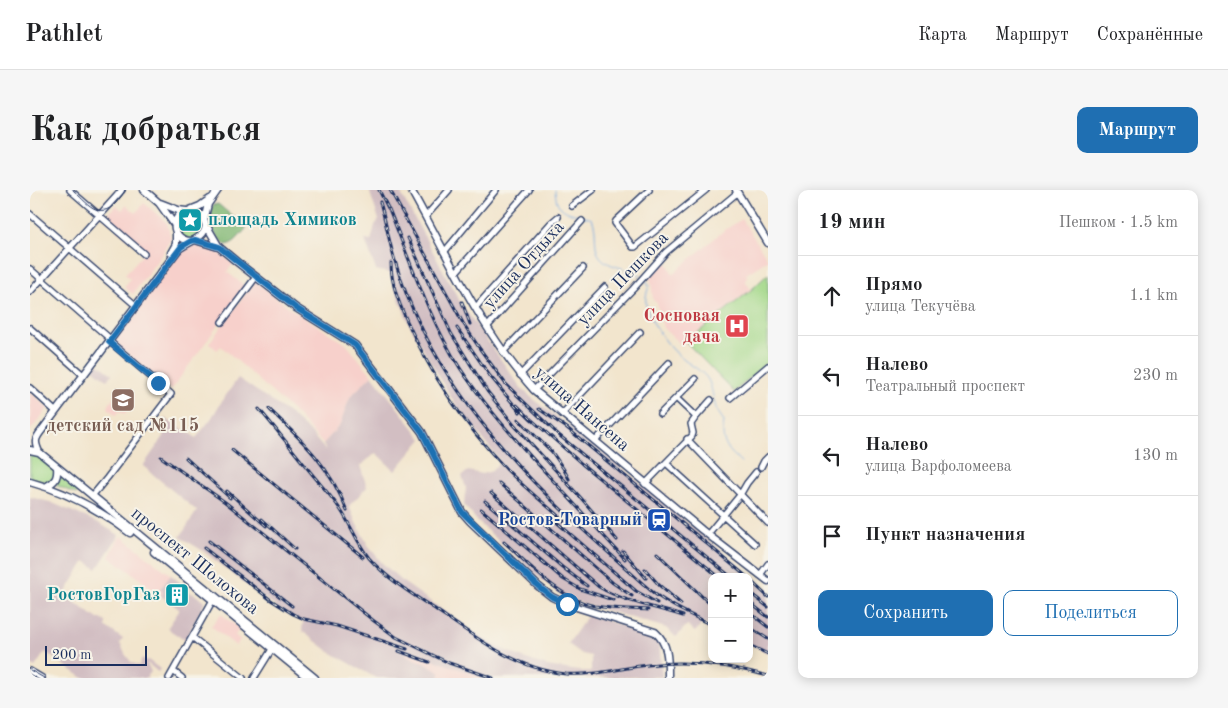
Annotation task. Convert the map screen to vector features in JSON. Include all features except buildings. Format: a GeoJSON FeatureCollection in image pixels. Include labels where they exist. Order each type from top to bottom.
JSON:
{"type":"FeatureCollection","features":[{"type":"Feature","properties":{"kind":"main road"},"geometry":{"type":"LineString","coordinates":[[30,440],[81,373],[109,340],[175,248],[176,233],[174,224],[159,203],[144,190]]}},
{"type":"Feature","properties":{"kind":"main road"},"geometry":{"type":"LineString","coordinates":[[174,224],[182,212],[200,206],[218,190]]}},
{"type":"Feature","properties":{"kind":"main road","name":"улица Нансена"},"geometry":{"type":"LineString","coordinates":[[411,190],[487,327],[520,375],[534,390],[646,484],[768,581]]}},
{"type":"Feature","properties":{"kind":"main road"},"geometry":{"type":"LineString","coordinates":[[738,191],[768,235]]}},
{"type":"Feature","properties":{"kind":"main road"},"geometry":{"type":"LineString","coordinates":[[738,191],[768,243]]}},
{"type":"Feature","properties":{"kind":"main road"},"geometry":{"type":"LineString","coordinates":[[39,452],[36,437],[178,250],[184,244],[193,241],[203,234],[207,209],[211,198]]}},
{"type":"Feature","properties":{"kind":"main road"},"geometry":{"type":"LineString","coordinates":[[159,203],[178,210],[199,213],[219,247],[296,308],[355,345],[422,432],[462,512],[538,586],[552,597],[567,604],[654,632],[661,637],[665,644],[668,678]]}},
{"type":"Feature","properties":{"kind":"main road"},"geometry":{"type":"LineString","coordinates":[[176,233],[182,239],[219,247]]}},
{"type":"Feature","properties":{"kind":"main road"},"geometry":{"type":"LineString","coordinates":[[30,450],[39,452]]}},
{"type":"Feature","properties":{"kind":"main road","name":"проспект Шолохова"},"geometry":{"type":"LineString","coordinates":[[39,452],[308,678]]}},
{"type":"Feature","properties":{"kind":"main road"},"geometry":{"type":"LineString","coordinates":[[47,486],[55,480],[58,472],[56,467]]}},
{"type":"Feature","properties":{"kind":"main road","name":"проспект Шолохова"},"geometry":{"type":"LineString","coordinates":[[30,482],[67,494],[106,516],[315,678]]}},
{"type":"Feature","properties":{"kind":"street"},"geometry":{"type":"LineString","coordinates":[[70,190],[144,254]]}},
{"type":"Feature","properties":{"kind":"street"},"geometry":{"type":"LineString","coordinates":[[30,292],[122,190]]}},
{"type":"Feature","properties":{"kind":"street"},"geometry":{"type":"LineString","coordinates":[[426,216],[449,190]]}},
{"type":"Feature","properties":{"kind":"street"},"geometry":{"type":"LineString","coordinates":[[445,251],[496,190]]}},
{"type":"Feature","properties":{"kind":"street"},"geometry":{"type":"LineString","coordinates":[[456,272],[529,190]]}},
{"type":"Feature","properties":{"kind":"street"},"geometry":{"type":"LineString","coordinates":[[572,206],[593,190]]}},
{"type":"Feature","properties":{"kind":"street"},"geometry":{"type":"LineString","coordinates":[[646,191],[615,223],[633,247],[706,190]]}},
{"type":"Feature","properties":{"kind":"street","name":"улица Пешкова"},"geometry":{"type":"LineString","coordinates":[[534,390],[666,252],[738,191]]}},
{"type":"Feature","properties":{"kind":"street"},"geometry":{"type":"LineString","coordinates":[[30,214],[134,304]]}},
{"type":"Feature","properties":{"kind":"street"},"geometry":{"type":"LineString","coordinates":[[476,307],[551,223],[558,218]]}},
{"type":"Feature","properties":{"kind":"street","name":"улица Отдыха"},"geometry":{"type":"LineString","coordinates":[[487,327],[582,222]]}},
{"type":"Feature","properties":{"kind":"street"},"geometry":{"type":"LineString","coordinates":[[503,352],[583,268]]}},
{"type":"Feature","properties":{"kind":"street"},"geometry":{"type":"LineString","coordinates":[[30,269],[171,394],[92,496]]}},
{"type":"Feature","properties":{"kind":"street"},"geometry":{"type":"LineString","coordinates":[[222,322],[256,277]]}},
{"type":"Feature","properties":{"kind":"street"},"geometry":{"type":"LineString","coordinates":[[520,375],[605,287]]}},
{"type":"Feature","properties":{"kind":"street"},"geometry":{"type":"LineString","coordinates":[[30,328],[81,373]]}},
{"type":"Feature","properties":{"kind":"street"},"geometry":{"type":"LineString","coordinates":[[562,414],[640,332]]}},
{"type":"Feature","properties":{"kind":"street"},"geometry":{"type":"LineString","coordinates":[[595,441],[669,363]]}},
{"type":"Feature","properties":{"kind":"street"},"geometry":{"type":"LineString","coordinates":[[730,398],[768,366]]}},
{"type":"Feature","properties":{"kind":"street"},"geometry":{"type":"LineString","coordinates":[[660,414],[695,379]]}},
{"type":"Feature","properties":{"kind":"street"},"geometry":{"type":"LineString","coordinates":[[30,388],[54,410]]}},
{"type":"Feature","properties":{"kind":"street"},"geometry":{"type":"LineString","coordinates":[[676,398],[696,417]]}},
{"type":"Feature","properties":{"kind":"street"},"geometry":{"type":"LineString","coordinates":[[646,484],[687,439],[692,436],[691,424],[711,400]]}},
{"type":"Feature","properties":{"kind":"street"},"geometry":{"type":"LineString","coordinates":[[687,439],[768,524]]}},
{"type":"Feature","properties":{"kind":"street"},"geometry":{"type":"LineString","coordinates":[[761,467],[768,456]]}},
{"type":"Feature","properties":{"kind":"street"},"geometry":{"type":"LineString","coordinates":[[666,462],[755,544]]}},
{"type":"Feature","properties":{"kind":"street"},"geometry":{"type":"LineString","coordinates":[[708,534],[756,472]]}},
{"type":"Feature","properties":{"kind":"street"},"geometry":{"type":"LineString","coordinates":[[760,575],[768,564]]}},
{"type":"Feature","properties":{"kind":"street"},"geometry":{"type":"LineString","coordinates":[[169,678],[214,599]]}},
{"type":"Feature","properties":{"kind":"street"},"geometry":{"type":"LineString","coordinates":[[192,636],[243,678]]}},
{"type":"Feature","properties":{"kind":"street"},"geometry":{"type":"LineString","coordinates":[[254,678],[272,649]]}},
{"type":"Feature","properties":{"kind":"street"},"geometry":{"type":"LineString","coordinates":[[30,671],[42,678]]}},
{"type":"Feature","properties":{"kind":"street"},"geometry":{"type":"LineString","coordinates":[[173,671],[182,678]]}},
{"type":"Feature","properties":{"kind":"shaded area"},"geometry":{"type":"Polygon","coordinates":[[[369,190],[399,190],[462,305],[521,388],[593,444],[747,573],[708,573],[708,625],[703,623],[695,632],[687,625],[676,637],[666,628],[565,598],[542,580],[478,522],[464,505],[466,488],[462,476],[468,471],[482,474],[492,471],[500,461],[452,399],[409,324],[389,273],[376,270],[365,240],[371,241],[375,225],[379,220],[369,190]]]}},
{"type":"Feature","properties":{"kind":"shaded area"},"geometry":{"type":"Polygon","coordinates":[[[144,203],[167,223],[171,239],[133,294],[124,287],[130,279],[125,274],[144,253],[105,218],[116,205],[122,210],[126,205],[136,213],[144,203]]]}},
{"type":"Feature","properties":{"kind":"shaded area"},"geometry":{"type":"Polygon","coordinates":[[[742,219],[768,260],[746,274],[748,278],[745,280],[751,290],[681,345],[663,328],[657,303],[653,300],[651,281],[648,276],[664,257],[673,274],[722,232],[742,219]]]}},
{"type":"Feature","properties":{"kind":"shaded area"},"geometry":{"type":"Polygon","coordinates":[[[204,240],[233,264],[227,272],[246,287],[171,390],[112,341],[185,245],[197,244],[204,240]]]}},
{"type":"Feature","properties":{"kind":"shaded area"},"geometry":{"type":"Polygon","coordinates":[[[255,281],[291,309],[346,344],[372,375],[350,397],[340,425],[323,444],[293,411],[221,346],[217,350],[209,343],[255,281]]]}},
{"type":"Feature","properties":{"kind":"shaded area"},"geometry":{"type":"Polygon","coordinates":[[[97,363],[112,374],[107,380],[93,369],[97,363]]]}},
{"type":"Feature","properties":{"kind":"shaded area"},"geometry":{"type":"Polygon","coordinates":[[[372,375],[422,439],[395,471],[376,453],[360,466],[367,487],[349,506],[368,545],[381,562],[403,582],[481,637],[523,658],[547,666],[591,671],[591,656],[582,654],[568,644],[588,615],[659,637],[662,677],[486,678],[407,651],[406,656],[441,672],[439,676],[442,678],[376,678],[330,652],[302,631],[303,622],[279,609],[200,549],[180,537],[197,511],[143,466],[164,436],[158,428],[165,418],[196,438],[238,378],[290,414],[310,432],[326,451],[323,444],[340,425],[350,397],[372,375]]]}},
{"type":"Feature","properties":{"kind":"shaded area","name":"детский сад №115"},"geometry":{"type":"Polygon","coordinates":[[[125,388],[135,398],[125,410],[127,412],[125,414],[119,411],[116,415],[108,408],[118,392],[125,388]]]}},
{"type":"Feature","properties":{"kind":"shaded area"},"geometry":{"type":"Polygon","coordinates":[[[30,392],[48,408],[30,431],[30,392]]]}},
{"type":"Feature","properties":{"kind":"shaded area"},"geometry":{"type":"Polygon","coordinates":[[[30,497],[50,502],[97,522],[119,535],[97,569],[85,561],[64,595],[98,619],[106,622],[106,627],[123,639],[120,644],[117,642],[121,645],[131,662],[139,666],[142,658],[148,660],[160,669],[158,672],[147,663],[151,672],[146,678],[83,678],[45,652],[35,667],[30,664],[30,497]]]}},
{"type":"Feature","properties":{"kind":"shaded area"},"geometry":{"type":"Polygon","coordinates":[[[121,536],[171,575],[160,589],[164,592],[161,596],[109,557],[121,536]]]}},
{"type":"Feature","properties":{"kind":"shaded area"},"geometry":{"type":"Polygon","coordinates":[[[171,575],[188,591],[205,602],[185,640],[168,627],[179,609],[161,596],[163,592],[160,589],[171,575]]]}},
{"type":"Feature","properties":{"kind":"shaded area"},"geometry":{"type":"Polygon","coordinates":[[[753,578],[768,592],[768,653],[753,646],[753,578]]]}},
{"type":"Feature","properties":{"kind":"shaded area"},"geometry":{"type":"Polygon","coordinates":[[[221,614],[240,629],[235,635],[240,640],[236,646],[211,626],[221,614]]]}},
{"type":"Feature","properties":{"kind":"shaded area"},"geometry":{"type":"Polygon","coordinates":[[[406,651],[486,678],[442,678],[439,676],[441,673],[405,656],[406,651]]]}},
{"type":"Feature","properties":{"kind":"green space"},"geometry":{"type":"Polygon","coordinates":[[[218,204],[246,229],[235,241],[226,245],[217,237],[212,225],[212,208],[213,205],[218,204]]]}},
{"type":"Feature","properties":{"kind":"green space"},"geometry":{"type":"Polygon","coordinates":[[[190,213],[199,217],[203,226],[199,235],[190,239],[181,235],[177,226],[181,217],[190,213]]]}},
{"type":"Feature","properties":{"kind":"green space","name":"Сосновая дача"},"geometry":{"type":"Polygon","coordinates":[[[768,274],[768,361],[734,392],[686,342],[768,274]]]}},
{"type":"Feature","properties":{"kind":"green space"},"geometry":{"type":"Polygon","coordinates":[[[33,453],[55,470],[55,476],[48,483],[30,477],[30,454],[33,453]]]}},
{"type":"Feature","properties":{"kind":"green space"},"geometry":{"type":"Polygon","coordinates":[[[61,474],[79,490],[76,494],[56,485],[61,474]]]}},
{"type":"Feature","properties":{"kind":"waterway"},"geometry":{"type":"LineString","coordinates":[[555,190],[559,206],[572,213],[592,219],[596,247],[600,257],[610,264],[642,276]]}},
{"type":"Feature","properties":{"kind":"waterway"},"geometry":{"type":"LineString","coordinates":[[645,278],[649,286],[646,305],[651,319],[672,349],[707,378],[716,408],[724,421],[723,435],[725,444],[741,462]]}},
{"type":"Feature","properties":{"kind":"tram line"},"geometry":{"type":"LineString","coordinates":[[73,190],[88,204],[98,210],[110,208],[125,190]]}},
{"type":"Feature","properties":{"kind":"tram line"},"geometry":{"type":"LineString","coordinates":[[30,670],[44,678]]}},
{"type":"Feature","properties":{"kind":"railway"},"geometry":{"type":"LineString","coordinates":[[379,190],[388,208]]}},
{"type":"Feature","properties":{"kind":"railway"},"geometry":{"type":"LineString","coordinates":[[390,190],[463,323],[505,383],[560,436],[726,573]]}},
{"type":"Feature","properties":{"kind":"railway"},"geometry":{"type":"LineString","coordinates":[[380,202],[398,270],[415,314],[441,363],[482,423],[530,479],[643,584],[668,603],[708,623]]}},
{"type":"Feature","properties":{"kind":"railway"},"geometry":{"type":"LineString","coordinates":[[389,209],[430,310],[460,368],[512,435],[625,559]]}},
{"type":"Feature","properties":{"kind":"railway"},"geometry":{"type":"LineString","coordinates":[[408,238],[451,333],[487,391],[514,425],[617,540]]}},
{"type":"Feature","properties":{"kind":"railway"},"geometry":{"type":"LineString","coordinates":[[391,263],[398,300],[438,381],[477,436],[507,470],[564,521]]}},
{"type":"Feature","properties":{"kind":"railway"},"geometry":{"type":"LineString","coordinates":[[462,302],[470,324]]}},
{"type":"Feature","properties":{"kind":"railway"},"geometry":{"type":"LineString","coordinates":[[457,328],[490,376],[520,412]]}},
{"type":"Feature","properties":{"kind":"railway"},"geometry":{"type":"LineString","coordinates":[[517,405],[582,464],[714,573]]}},
{"type":"Feature","properties":{"kind":"railway"},"geometry":{"type":"LineString","coordinates":[[259,409],[337,505],[357,540],[376,565],[409,592],[481,641],[513,659],[530,666],[566,674],[587,674],[648,665],[693,663],[723,666],[768,676]]}},
{"type":"Feature","properties":{"kind":"railway"},"geometry":{"type":"LineString","coordinates":[[269,409],[304,443],[324,467],[347,511]]}},
{"type":"Feature","properties":{"kind":"railway"},"geometry":{"type":"LineString","coordinates":[[539,409],[567,428],[742,573]]}},
{"type":"Feature","properties":{"kind":"railway"},"geometry":{"type":"LineString","coordinates":[[518,419],[552,452],[569,479]]}},
{"type":"Feature","properties":{"kind":"railway"},"geometry":{"type":"LineString","coordinates":[[232,450],[363,557]]}},
{"type":"Feature","properties":{"kind":"railway"},"geometry":{"type":"LineString","coordinates":[[161,457],[225,502],[396,637],[449,663],[493,678]]}},
{"type":"Feature","properties":{"kind":"railway"},"geometry":{"type":"LineString","coordinates":[[186,458],[230,498]]}},
{"type":"Feature","properties":{"kind":"railway"},"geometry":{"type":"LineString","coordinates":[[499,483],[613,583],[632,596]]}},
{"type":"Feature","properties":{"kind":"railway"},"geometry":{"type":"LineString","coordinates":[[227,491],[266,526]]}},
{"type":"Feature","properties":{"kind":"railway"},"geometry":{"type":"LineString","coordinates":[[491,493],[599,587],[629,600],[683,616]]}},
{"type":"Feature","properties":{"kind":"railway"},"geometry":{"type":"LineString","coordinates":[[485,501],[587,586]]}},
{"type":"Feature","properties":{"kind":"railway"},"geometry":{"type":"LineString","coordinates":[[481,509],[563,579],[580,589],[613,600]]}},
{"type":"Feature","properties":{"kind":"railway"},"geometry":{"type":"LineString","coordinates":[[262,519],[295,549]]}},
{"type":"Feature","properties":{"kind":"railway"},"geometry":{"type":"LineString","coordinates":[[553,519],[636,591],[657,603]]}},
{"type":"Feature","properties":{"kind":"railway"},"geometry":{"type":"LineString","coordinates":[[209,541],[292,606]]}},
{"type":"Feature","properties":{"kind":"railway"},"geometry":{"type":"LineString","coordinates":[[504,542],[535,571],[569,596],[595,606],[648,610]]}},
{"type":"Feature","properties":{"kind":"railway"},"geometry":{"type":"LineString","coordinates":[[204,548],[271,600],[293,614],[304,619],[337,626],[407,649]]}},
{"type":"Feature","properties":{"kind":"railway"},"geometry":{"type":"LineString","coordinates":[[623,551],[646,578]]}},
{"type":"Feature","properties":{"kind":"railway"},"geometry":{"type":"LineString","coordinates":[[657,553],[708,602]]}},
{"type":"Feature","properties":{"kind":"railway"},"geometry":{"type":"LineString","coordinates":[[645,569],[659,585],[681,604]]}},
{"type":"Feature","properties":{"kind":"railway"},"geometry":{"type":"LineString","coordinates":[[753,583],[768,597]]}},
{"type":"Feature","properties":{"kind":"railway"},"geometry":{"type":"LineString","coordinates":[[753,595],[768,607]]}},
{"type":"Feature","properties":{"kind":"railway"},"geometry":{"type":"LineString","coordinates":[[753,605],[768,617]]}},
{"type":"Feature","properties":{"kind":"railway"},"geometry":{"type":"LineString","coordinates":[[753,615],[768,627]]}},
{"type":"Feature","properties":{"kind":"railway"},"geometry":{"type":"LineString","coordinates":[[753,630],[768,639]]}},
{"type":"Feature","properties":{"kind":"railway"},"geometry":{"type":"LineString","coordinates":[[753,647],[768,654]]}},
{"type":"Feature","properties":{"kind":"railway"},"geometry":{"type":"LineString","coordinates":[[399,651],[429,662]]}},
{"type":"Feature","properties":{"kind":"place","name":"площадь Химиков"},"geometry":{"type":"Point","coordinates":[190,220]}},
{"type":"Feature","properties":{"kind":"place","name":"Сосновая дача"},"geometry":{"type":"Point","coordinates":[737,326]}},
{"type":"Feature","properties":{"kind":"place","name":"детский сад №115"},"geometry":{"type":"Point","coordinates":[123,400]}},
{"type":"Feature","properties":{"kind":"place","name":"Ростов-Товарный"},"geometry":{"type":"Point","coordinates":[659,520]}},
{"type":"Feature","properties":{"kind":"place","name":"РостовГорГаз"},"geometry":{"type":"Point","coordinates":[177,595]}},
{"type":"Feature","properties":{"kind":"route"},"geometry":{"type":"LineString","coordinates":[[158,383],[109,342],[184,244],[195,240],[219,247],[296,308],[355,345],[422,432],[462,512],[538,586],[552,597],[567,604]]}}]}
